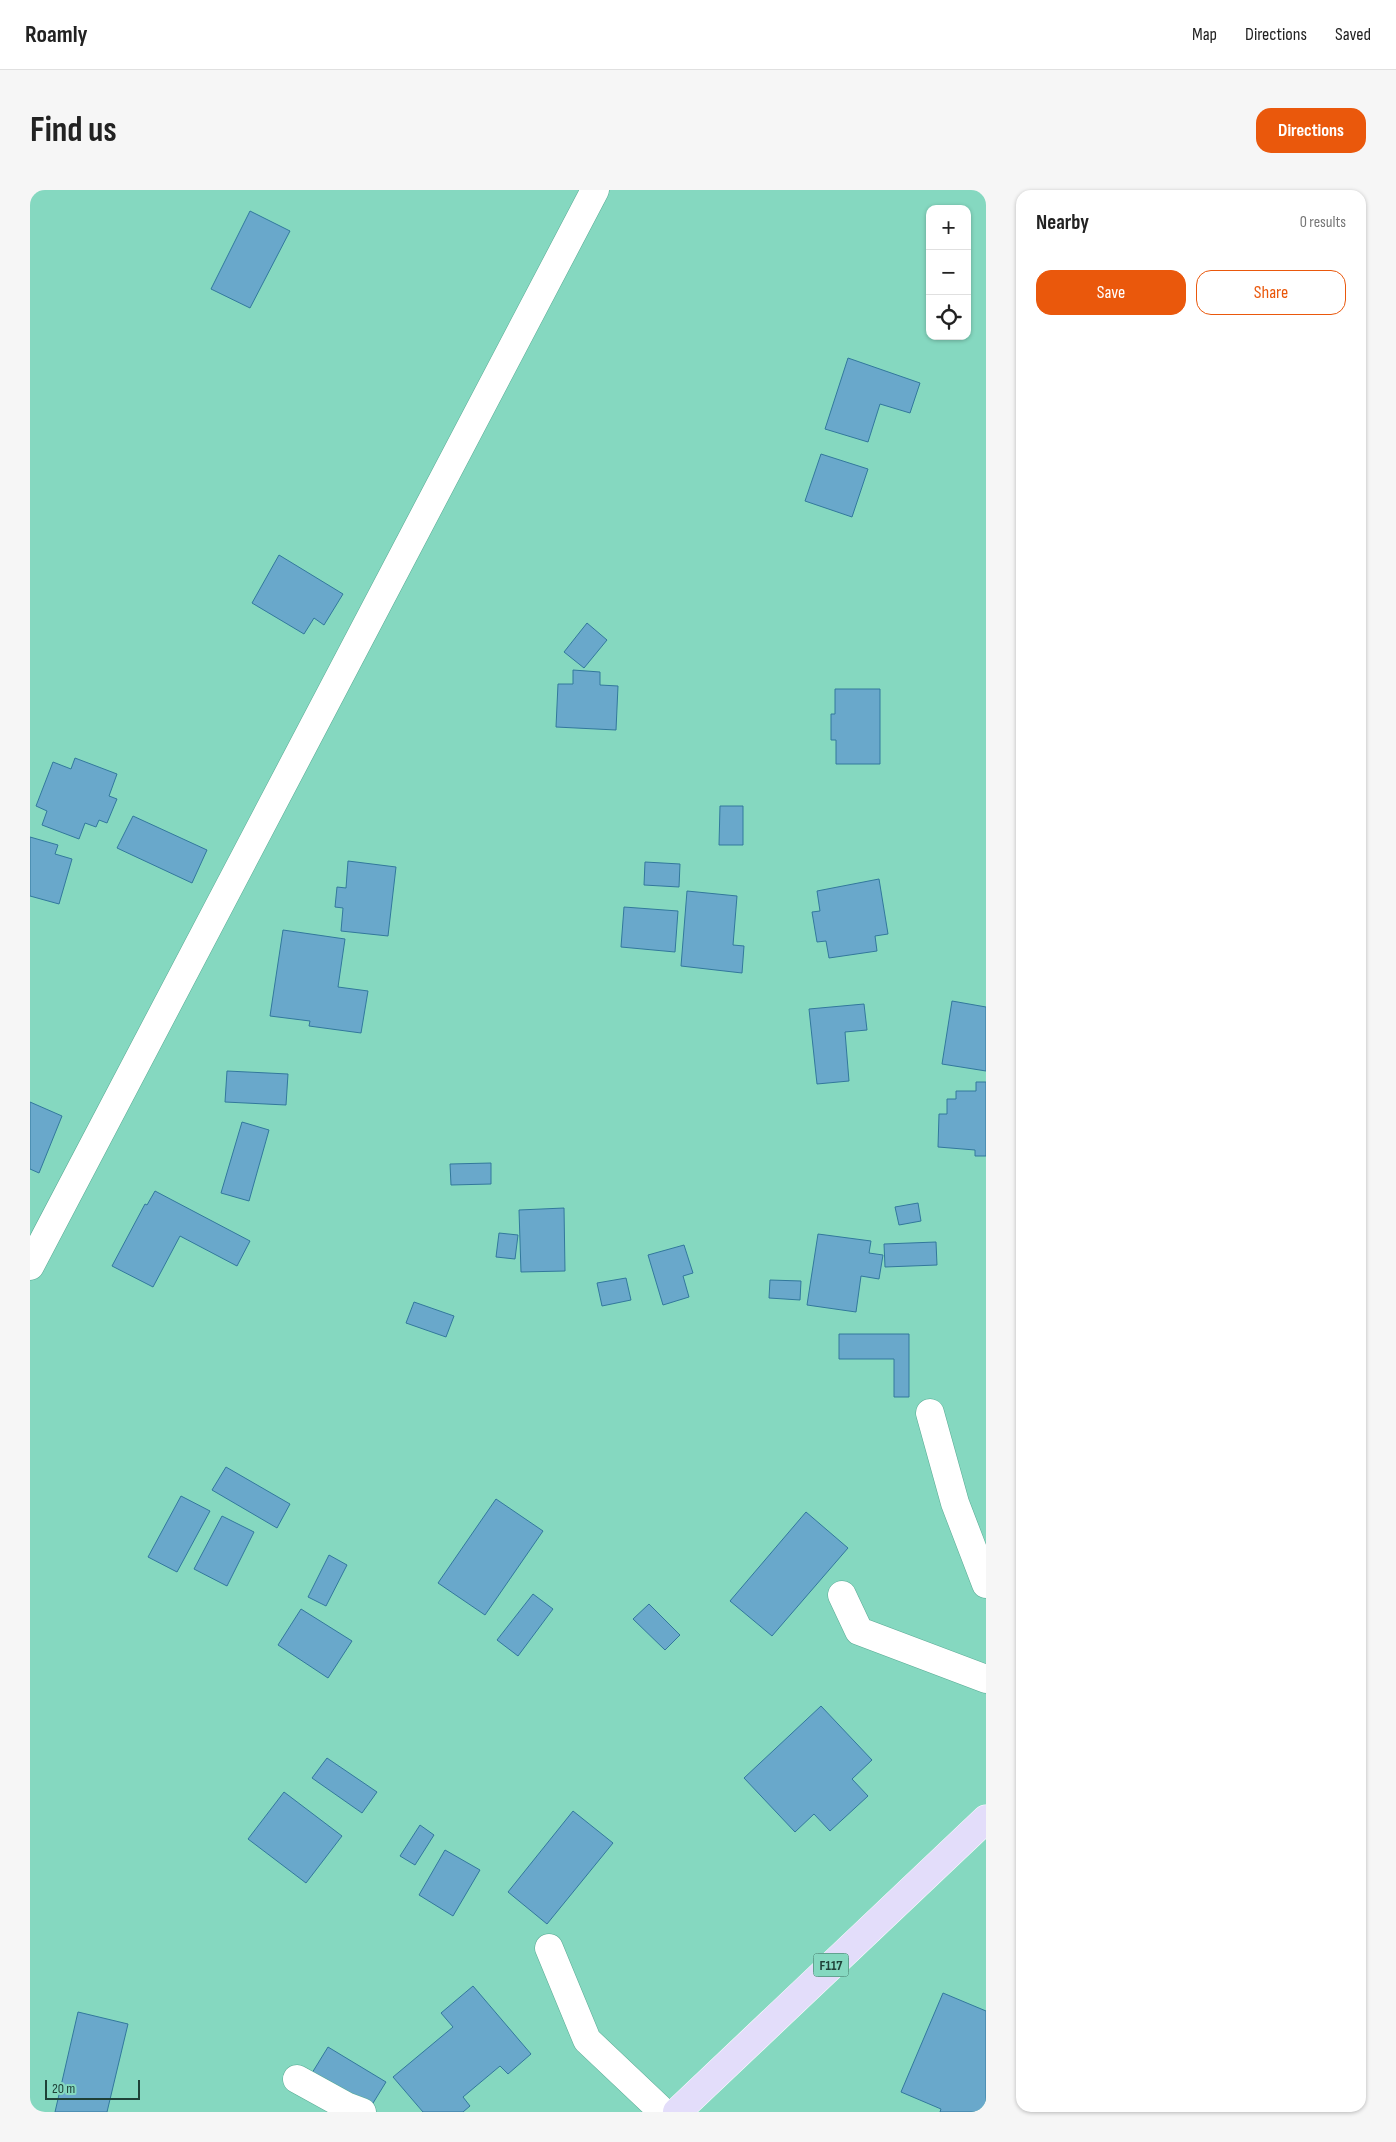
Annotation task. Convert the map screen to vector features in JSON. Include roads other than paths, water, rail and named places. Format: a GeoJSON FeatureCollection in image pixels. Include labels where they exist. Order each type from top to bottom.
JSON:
{"type":"FeatureCollection","features":[{"type":"Feature","properties":{"kind":"main road","name":"F117"},"geometry":{"type":"LineString","coordinates":[[677,2112],[986,1819]]}},
{"type":"Feature","properties":{"kind":"street"},"geometry":{"type":"LineString","coordinates":[[30,1266],[594,190]]}},
{"type":"Feature","properties":{"kind":"street"},"geometry":{"type":"LineString","coordinates":[[930,1413],[955,1502],[986,1584]]}},
{"type":"Feature","properties":{"kind":"street"},"geometry":{"type":"LineString","coordinates":[[842,1595],[859,1631],[986,1679]]}},
{"type":"Feature","properties":{"kind":"street"},"geometry":{"type":"LineString","coordinates":[[549,1948],[587,2040],[663,2112]]}},
{"type":"Feature","properties":{"kind":"street"},"geometry":{"type":"LineString","coordinates":[[296,2079],[346,2106],[362,2112]]}}]}
